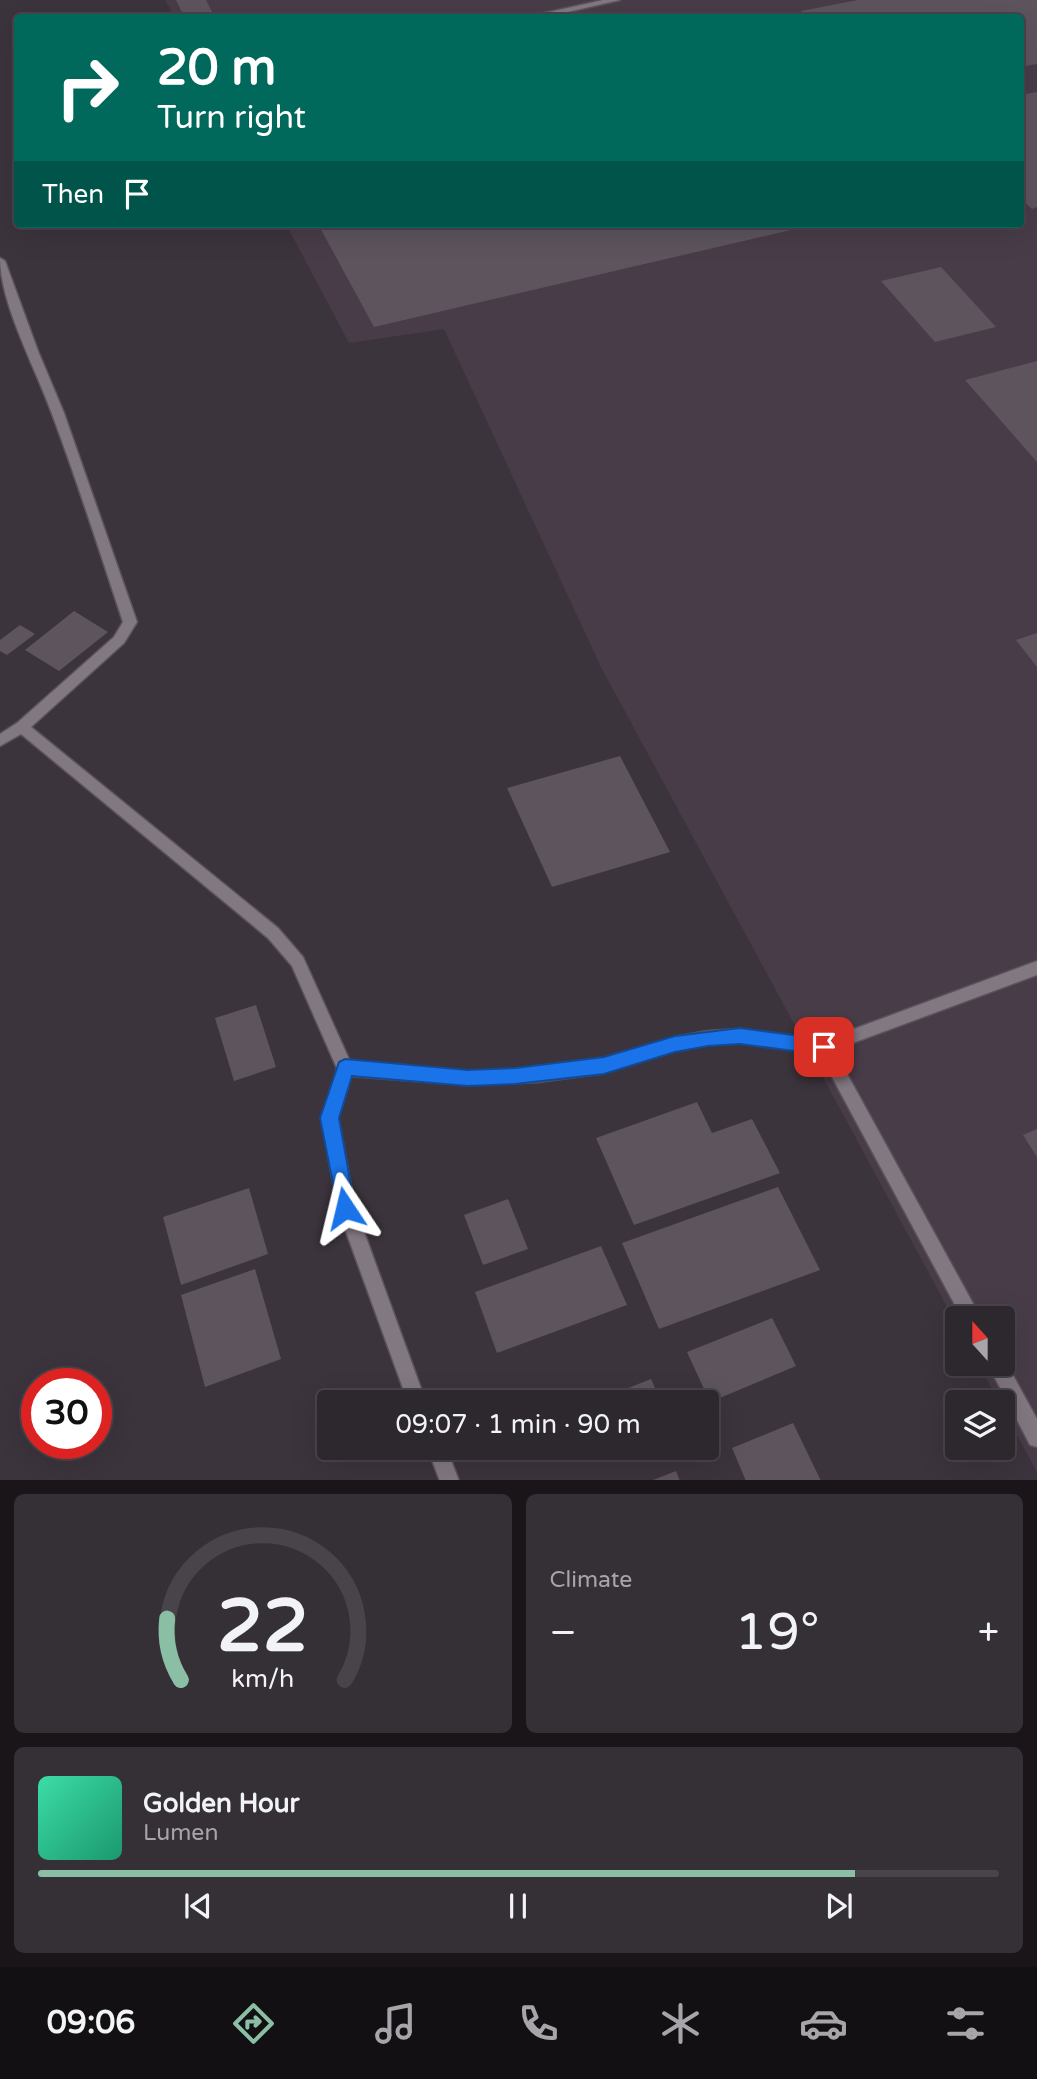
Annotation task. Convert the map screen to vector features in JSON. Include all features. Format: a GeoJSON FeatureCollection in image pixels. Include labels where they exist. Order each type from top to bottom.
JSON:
{"type":"FeatureCollection","features":[{"type":"Feature","properties":{"kind":"street"},"geometry":{"type":"LineString","coordinates":[[546,14],[616,0]]}},
{"type":"Feature","properties":{"kind":"street"},"geometry":{"type":"LineString","coordinates":[[0,261],[32,351],[58,413],[130,622],[119,640],[22,727],[0,741]]}},
{"type":"Feature","properties":{"kind":"street"},"geometry":{"type":"LineString","coordinates":[[22,727],[273,933],[298,962],[345,1068],[330,1118],[345,1208],[413,1390]]}},
{"type":"Feature","properties":{"kind":"street"},"geometry":{"type":"LineString","coordinates":[[345,1068],[468,1078],[538,1075],[604,1066],[675,1044],[708,1038],[740,1036],[824,1047],[1037,968]]}},
{"type":"Feature","properties":{"kind":"street"},"geometry":{"type":"LineString","coordinates":[[824,1047],[964,1306]]}},
{"type":"Feature","properties":{"kind":"street"},"geometry":{"type":"LineString","coordinates":[[1003,1376],[1037,1438]]}},
{"type":"Feature","properties":{"kind":"street"},"geometry":{"type":"LineString","coordinates":[[442,1460],[450,1480]]}},
{"type":"Feature","properties":{"kind":"shaded area"},"geometry":{"type":"Polygon","coordinates":[[[165,0],[1037,0],[1037,1472],[1015,1431],[1015,1390],[993,1390],[985,1376],[1015,1376],[1015,1306],[947,1306],[601,667],[444,329],[349,343],[288,228],[1024,228],[1024,14],[173,14],[165,0]]]}},
{"type":"Feature","properties":{"kind":"building"},"geometry":{"type":"Polygon","coordinates":[[[176,0],[206,0],[213,14],[183,14],[176,0]]]}},
{"type":"Feature","properties":{"kind":"building"},"geometry":{"type":"Polygon","coordinates":[[[858,0],[1037,0],[1037,64],[1024,66],[1024,14],[804,14],[801,11],[858,0]]]}},
{"type":"Feature","properties":{"kind":"building"},"geometry":{"type":"Polygon","coordinates":[[[1037,92],[1037,207],[1032,209],[1024,202],[1024,94],[1037,92]]]}},
{"type":"Feature","properties":{"kind":"building"},"geometry":{"type":"Polygon","coordinates":[[[320,228],[799,228],[374,327],[320,228]]]}},
{"type":"Feature","properties":{"kind":"building"},"geometry":{"type":"Polygon","coordinates":[[[941,267],[996,327],[935,342],[881,281],[941,267]]]}},
{"type":"Feature","properties":{"kind":"building"},"geometry":{"type":"Polygon","coordinates":[[[1037,361],[1037,462],[965,380],[1037,361]]]}},
{"type":"Feature","properties":{"kind":"building"},"geometry":{"type":"Polygon","coordinates":[[[74,611],[108,632],[59,671],[25,650],[74,611]]]}},
{"type":"Feature","properties":{"kind":"building"},"geometry":{"type":"Polygon","coordinates":[[[20,625],[35,634],[7,655],[0,651],[0,640],[20,625]]]}},
{"type":"Feature","properties":{"kind":"building"},"geometry":{"type":"Polygon","coordinates":[[[1037,633],[1037,667],[1016,640],[1037,633]]]}},
{"type":"Feature","properties":{"kind":"building"},"geometry":{"type":"Polygon","coordinates":[[[620,756],[670,852],[552,887],[507,788],[620,756]]]}},
{"type":"Feature","properties":{"kind":"building"},"geometry":{"type":"Polygon","coordinates":[[[256,1005],[276,1067],[234,1081],[215,1018],[256,1005]]]}},
{"type":"Feature","properties":{"kind":"building"},"geometry":{"type":"Polygon","coordinates":[[[697,1102],[712,1133],[752,1119],[780,1173],[634,1225],[596,1138],[697,1102]]]}},
{"type":"Feature","properties":{"kind":"building"},"geometry":{"type":"Polygon","coordinates":[[[1037,1129],[1037,1157],[1023,1135],[1037,1129]]]}},
{"type":"Feature","properties":{"kind":"building"},"geometry":{"type":"Polygon","coordinates":[[[778,1187],[820,1270],[659,1329],[622,1243],[778,1187]]]}},
{"type":"Feature","properties":{"kind":"building"},"geometry":{"type":"Polygon","coordinates":[[[249,1188],[268,1254],[181,1285],[163,1217],[249,1188]]]}},
{"type":"Feature","properties":{"kind":"building"},"geometry":{"type":"Polygon","coordinates":[[[508,1199],[528,1249],[483,1265],[464,1215],[508,1199]]]}},
{"type":"Feature","properties":{"kind":"building"},"geometry":{"type":"Polygon","coordinates":[[[601,1246],[627,1305],[497,1353],[475,1292],[601,1246]]]}},
{"type":"Feature","properties":{"kind":"building"},"geometry":{"type":"Polygon","coordinates":[[[255,1269],[281,1359],[205,1387],[181,1295],[255,1269]]]}},
{"type":"Feature","properties":{"kind":"building"},"geometry":{"type":"Polygon","coordinates":[[[772,1318],[796,1366],[719,1398],[719,1390],[704,1390],[687,1352],[772,1318]]]}},
{"type":"Feature","properties":{"kind":"building"},"geometry":{"type":"Polygon","coordinates":[[[651,1379],[656,1390],[623,1390],[651,1379]]]}},
{"type":"Feature","properties":{"kind":"building"},"geometry":{"type":"Polygon","coordinates":[[[793,1423],[821,1480],[746,1480],[732,1448],[793,1423]]]}},
{"type":"Feature","properties":{"kind":"building"},"geometry":{"type":"Polygon","coordinates":[[[676,1471],[680,1480],[653,1480],[676,1471]]]}},
{"type":"Feature","properties":{"kind":"route"},"geometry":{"type":"LineString","coordinates":[[345,1208],[330,1118],[345,1068],[468,1078],[538,1075],[604,1066],[675,1044],[708,1038],[740,1036],[824,1047]]}}]}
